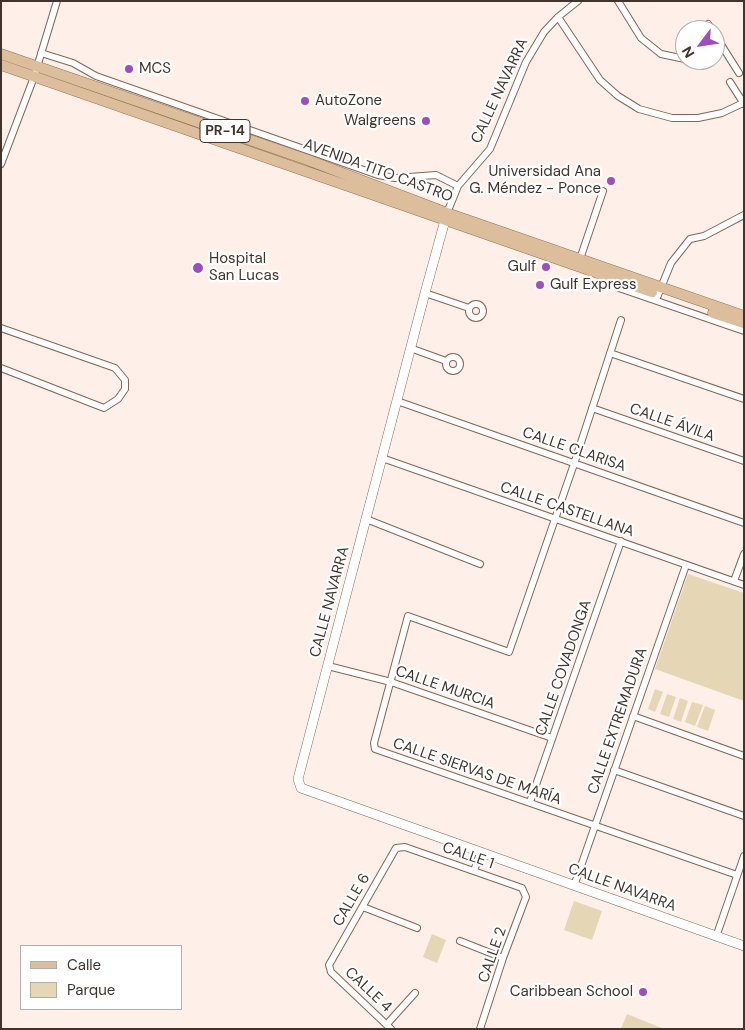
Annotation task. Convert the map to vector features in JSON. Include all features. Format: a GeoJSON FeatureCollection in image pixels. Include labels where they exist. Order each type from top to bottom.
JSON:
{"type":"FeatureCollection","features":[{"type":"Feature","properties":{"kind":"main road","name":"AVENIDA TITO CASTRO"},"geometry":{"type":"LineString","coordinates":[[1,54],[35,72]]}},
{"type":"Feature","properties":{"kind":"main road","name":"AVENIDA TITO CASTRO"},"geometry":{"type":"LineString","coordinates":[[1,65],[35,72],[744,323]]}},
{"type":"Feature","properties":{"kind":"main road","name":"AVENIDA TITO CASTRO"},"geometry":{"type":"LineString","coordinates":[[446,216],[580,259],[659,294],[744,316]]}},
{"type":"Feature","properties":{"kind":"street"},"geometry":{"type":"LineString","coordinates":[[1,164],[35,72],[57,1]]}},
{"type":"Feature","properties":{"kind":"street","name":"CALLE NAVARRA"},"geometry":{"type":"LineString","coordinates":[[578,1],[558,17],[544,32],[526,62],[490,148],[458,186],[446,216],[298,779],[301,788],[744,946]]}},
{"type":"Feature","properties":{"kind":"street"},"geometry":{"type":"LineString","coordinates":[[618,1],[641,38],[661,54],[675,57]]}},
{"type":"Feature","properties":{"kind":"street"},"geometry":{"type":"LineString","coordinates":[[558,17],[600,80],[618,96],[639,109],[672,118],[698,118],[722,113],[744,104],[730,82]]}},
{"type":"Feature","properties":{"kind":"street"},"geometry":{"type":"LineString","coordinates":[[725,50],[739,73]]}},
{"type":"Feature","properties":{"kind":"street"},"geometry":{"type":"LineString","coordinates":[[41,53],[73,63],[104,79],[378,175],[395,178],[436,174],[458,186]]}},
{"type":"Feature","properties":{"kind":"street"},"geometry":{"type":"LineString","coordinates":[[580,259],[603,191]]}},
{"type":"Feature","properties":{"kind":"street"},"geometry":{"type":"LineString","coordinates":[[659,294],[672,263],[690,239],[704,236],[744,215]]}},
{"type":"Feature","properties":{"kind":"street"},"geometry":{"type":"LineString","coordinates":[[610,277],[619,288],[647,298],[659,294],[744,331]]}},
{"type":"Feature","properties":{"kind":"street"},"geometry":{"type":"LineString","coordinates":[[425,292],[469,308]]}},
{"type":"Feature","properties":{"kind":"street","name":"CALLE SIERVAS DE MARÍA"},"geometry":{"type":"LineString","coordinates":[[621,320],[509,652],[408,616],[374,749],[737,875]]}},
{"type":"Feature","properties":{"kind":"street"},"geometry":{"type":"LineString","coordinates":[[1,328],[115,368],[125,380],[125,389],[118,399],[104,408],[1,368]]}},
{"type":"Feature","properties":{"kind":"street"},"geometry":{"type":"LineString","coordinates":[[410,348],[446,361]]}},
{"type":"Feature","properties":{"kind":"street"},"geometry":{"type":"LineString","coordinates":[[610,353],[744,400]]}},
{"type":"Feature","properties":{"kind":"street","name":"CALLE CLARISA"},"geometry":{"type":"LineString","coordinates":[[396,401],[744,523]]}},
{"type":"Feature","properties":{"kind":"street","name":"CALLE ÁVILA"},"geometry":{"type":"LineString","coordinates":[[592,408],[744,461]]}},
{"type":"Feature","properties":{"kind":"street","name":"CALLE CASTELLANA"},"geometry":{"type":"LineString","coordinates":[[382,458],[744,585]]}},
{"type":"Feature","properties":{"kind":"street"},"geometry":{"type":"LineString","coordinates":[[366,519],[480,564]]}},
{"type":"Feature","properties":{"kind":"street","name":"CALLE COVADONGA"},"geometry":{"type":"LineString","coordinates":[[530,802],[621,542]]}},
{"type":"Feature","properties":{"kind":"street"},"geometry":{"type":"LineString","coordinates":[[734,581],[744,554]]}},
{"type":"Feature","properties":{"kind":"street","name":"CALLE EXTREMADURA"},"geometry":{"type":"LineString","coordinates":[[574,886],[686,565]]}},
{"type":"Feature","properties":{"kind":"street","name":"CALLE MURCIA"},"geometry":{"type":"LineString","coordinates":[[328,666],[391,682],[552,738]]}},
{"type":"Feature","properties":{"kind":"street"},"geometry":{"type":"LineString","coordinates":[[633,716],[744,756]]}},
{"type":"Feature","properties":{"kind":"street"},"geometry":{"type":"LineString","coordinates":[[614,770],[744,816]]}},
{"type":"Feature","properties":{"kind":"street","name":"CALLE 1"},"geometry":{"type":"LineString","coordinates":[[383,871],[396,848],[405,847],[522,888],[526,897],[518,920]]}},
{"type":"Feature","properties":{"kind":"street"},"geometry":{"type":"LineString","coordinates":[[474,871],[480,853]]}},
{"type":"Feature","properties":{"kind":"street"},"geometry":{"type":"LineString","coordinates":[[716,937],[744,856]]}},
{"type":"Feature","properties":{"kind":"street","name":"CALLE 6"},"geometry":{"type":"LineString","coordinates":[[342,942],[364,907],[383,871]]}},
{"type":"Feature","properties":{"kind":"street"},"geometry":{"type":"LineString","coordinates":[[364,907],[417,928]]}},
{"type":"Feature","properties":{"kind":"street","name":"CALLE 2"},"geometry":{"type":"LineString","coordinates":[[480,1029],[503,958],[518,920]]}},
{"type":"Feature","properties":{"kind":"street"},"geometry":{"type":"LineString","coordinates":[[460,941],[503,958]]}},
{"type":"Feature","properties":{"kind":"street","name":"CALLE 4"},"geometry":{"type":"LineString","coordinates":[[342,942],[329,965],[331,972],[389,1027]]}},
{"type":"Feature","properties":{"kind":"street"},"geometry":{"type":"LineString","coordinates":[[389,1027],[415,994]]}},
{"type":"Feature","properties":{"kind":"green space"},"geometry":{"type":"Polygon","coordinates":[[[688,574],[744,593],[744,701],[655,669],[688,574]]]}},
{"type":"Feature","properties":{"kind":"green space"},"geometry":{"type":"Polygon","coordinates":[[[655,689],[663,692],[655,712],[648,709],[655,689]]]}},
{"type":"Feature","properties":{"kind":"green space"},"geometry":{"type":"Polygon","coordinates":[[[667,694],[676,697],[669,717],[660,714],[667,694]]]}},
{"type":"Feature","properties":{"kind":"green space"},"geometry":{"type":"Polygon","coordinates":[[[680,698],[688,701],[681,722],[673,719],[680,698]]]}},
{"type":"Feature","properties":{"kind":"green space"},"geometry":{"type":"Polygon","coordinates":[[[692,702],[703,705],[695,726],[685,722],[692,702]]]}},
{"type":"Feature","properties":{"kind":"green space"},"geometry":{"type":"Polygon","coordinates":[[[705,706],[715,710],[708,731],[697,727],[705,706]]]}},
{"type":"Feature","properties":{"kind":"green space"},"geometry":{"type":"Polygon","coordinates":[[[574,901],[602,911],[592,940],[564,930],[574,901]]]}},
{"type":"Feature","properties":{"kind":"green space"},"geometry":{"type":"Polygon","coordinates":[[[432,934],[446,940],[437,963],[423,957],[432,934]]]}},
{"type":"Feature","properties":{"kind":"green space"},"geometry":{"type":"Polygon","coordinates":[[[627,1014],[664,1029],[621,1029],[627,1014]]]}},
{"type":"Feature","properties":{"kind":"place","name":"MCS"},"geometry":{"type":"Point","coordinates":[129,69]}},
{"type":"Feature","properties":{"kind":"place","name":"AutoZone"},"geometry":{"type":"Point","coordinates":[305,101]}},
{"type":"Feature","properties":{"kind":"place","name":"Walgreens"},"geometry":{"type":"Point","coordinates":[426,121]}},
{"type":"Feature","properties":{"kind":"place","name":"Universidad Ana G. Méndez - Ponce"},"geometry":{"type":"Point","coordinates":[611,181]}},
{"type":"Feature","properties":{"kind":"place","name":"Gulf"},"geometry":{"type":"Point","coordinates":[546,267]}},
{"type":"Feature","properties":{"kind":"place","name":"Hospital San Lucas"},"geometry":{"type":"Point","coordinates":[198,268]}},
{"type":"Feature","properties":{"kind":"place","name":"Gulf Express"},"geometry":{"type":"Point","coordinates":[540,285]}},
{"type":"Feature","properties":{"kind":"place","name":"Caribbean School"},"geometry":{"type":"Point","coordinates":[643,992]}}]}
